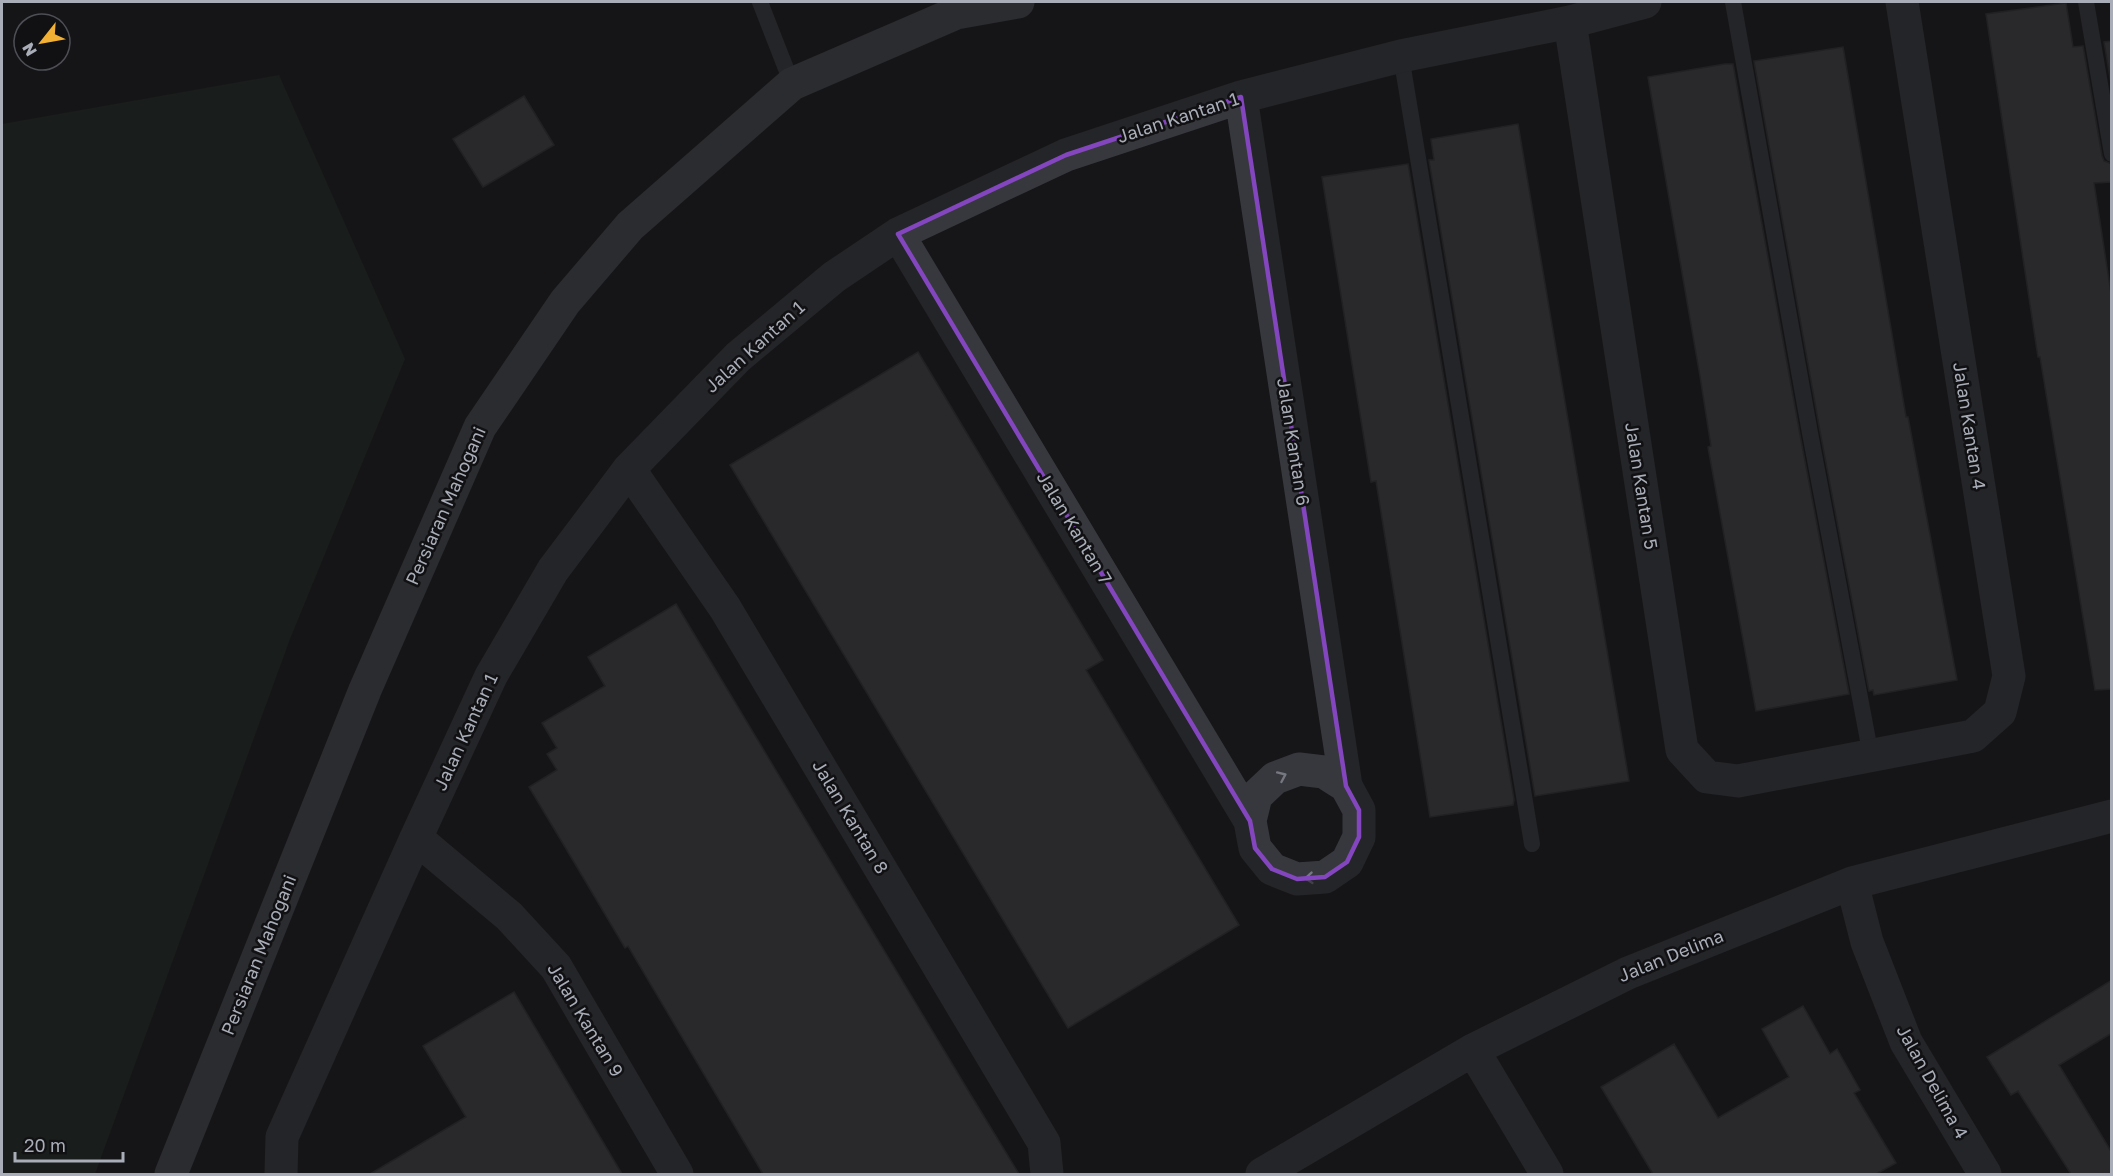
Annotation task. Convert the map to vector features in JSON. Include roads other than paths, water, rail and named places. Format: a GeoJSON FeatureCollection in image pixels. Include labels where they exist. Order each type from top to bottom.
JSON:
{"type":"FeatureCollection","features":[{"type":"Feature","properties":{"kind":"main road","name":"Persiaran Mahogani"},"geometry":{"type":"LineString","coordinates":[[171,1174],[365,690],[480,427],[565,302],[630,226],[792,84],[956,12],[1018,2]]}},
{"type":"Feature","properties":{"kind":"street","name":"Jalan Kantan 1"},"geometry":{"type":"LineString","coordinates":[[280,1174],[282,1137],[491,676],[552,570],[629,469],[738,357],[834,277],[898,234],[1066,155],[1241,98],[1401,56],[1570,22],[1645,2]]}},
{"type":"Feature","properties":{"kind":"street","name":"Jalan Kantan 4"},"geometry":{"type":"LineString","coordinates":[[1871,756],[1973,736],[2000,712],[2009,676],[1902,2]]}},
{"type":"Feature","properties":{"kind":"street","name":"Jalan Kantan 5"},"geometry":{"type":"LineString","coordinates":[[1570,22],[1682,750],[1707,777],[1738,781],[1871,756]]}},
{"type":"Feature","properties":{"kind":"street","name":"Jalan Kantan 6"},"geometry":{"type":"LineString","coordinates":[[1241,98],[1346,786]]}},
{"type":"Feature","properties":{"kind":"street","name":"Jalan Kantan 7"},"geometry":{"type":"LineString","coordinates":[[898,234],[1250,821]]}},
{"type":"Feature","properties":{"kind":"street","name":"Jalan Kantan 8"},"geometry":{"type":"LineString","coordinates":[[629,469],[725,608],[1044,1143],[1047,1174]]}},
{"type":"Feature","properties":{"kind":"street"},"geometry":{"type":"LineString","coordinates":[[1299,769],[1324,772],[1346,786],[1359,810],[1359,837],[1347,862],[1324,877],[1297,879],[1272,869],[1255,848],[1250,821],[1256,796],[1275,778],[1299,769]]}},
{"type":"Feature","properties":{"kind":"street","name":"Jalan Delima"},"geometry":{"type":"LineString","coordinates":[[1262,1174],[1473,1050],[1628,973],[1851,883],[2112,816]]}},
{"type":"Feature","properties":{"kind":"street","name":"Jalan Kantan 9"},"geometry":{"type":"LineString","coordinates":[[416,838],[509,916],[556,967],[677,1174]]}},
{"type":"Feature","properties":{"kind":"street","name":"Jalan Delima 4"},"geometry":{"type":"LineString","coordinates":[[1851,883],[1867,942],[1906,1042],[1985,1174]]}},
{"type":"Feature","properties":{"kind":"street"},"geometry":{"type":"LineString","coordinates":[[1473,1050],[1547,1174]]}},
{"type":"Feature","properties":{"kind":"lane"},"geometry":{"type":"LineString","coordinates":[[760,2],[792,84]]}},
{"type":"Feature","properties":{"kind":"lane"},"geometry":{"type":"LineString","coordinates":[[1733,2],[1812,444],[1871,756]]}},
{"type":"Feature","properties":{"kind":"lane"},"geometry":{"type":"LineString","coordinates":[[2086,2],[2112,154]]}},
{"type":"Feature","properties":{"kind":"lane"},"geometry":{"type":"LineString","coordinates":[[1401,56],[1532,844]]}}]}
